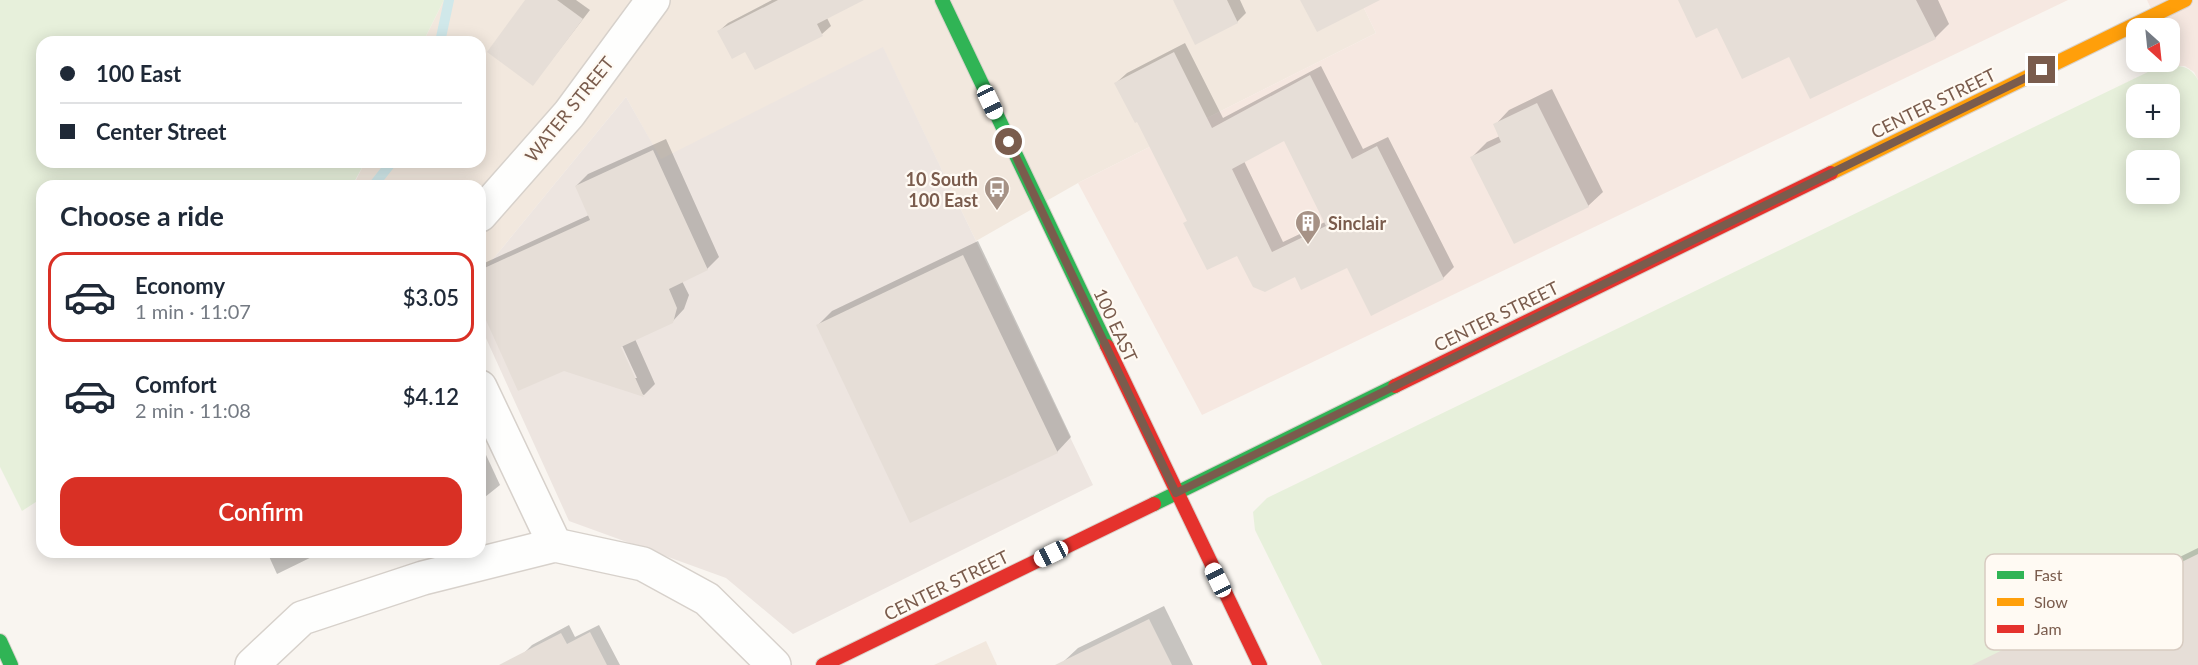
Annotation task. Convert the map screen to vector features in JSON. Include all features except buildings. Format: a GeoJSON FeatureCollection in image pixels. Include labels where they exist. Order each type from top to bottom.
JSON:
{"type":"FeatureCollection","features":[{"type":"Feature","properties":{"kind":"main road","name":"100 EAST"},"geometry":{"type":"LineString","coordinates":[[942,0],[1260,665]]}},
{"type":"Feature","properties":{"kind":"main road","name":"CENTER STREET"},"geometry":{"type":"LineString","coordinates":[[823,665],[2185,0]]}},
{"type":"Feature","properties":{"kind":"main road"},"geometry":{"type":"LineString","coordinates":[[0,641],[11,665]]}},
{"type":"Feature","properties":{"kind":"street","name":"WATER STREET"},"geometry":{"type":"LineString","coordinates":[[486,208],[569,114],[653,0]]}},
{"type":"Feature","properties":{"kind":"street"},"geometry":{"type":"LineString","coordinates":[[486,400],[555,545]]}},
{"type":"Feature","properties":{"kind":"street"},"geometry":{"type":"LineString","coordinates":[[252,665],[302,618],[423,578],[555,545],[643,564],[707,599],[774,665]]}},
{"type":"Feature","properties":{"kind":"shaded area"},"geometry":{"type":"Polygon","coordinates":[[[444,0],[1360,0],[1376,33],[1078,183],[976,241],[883,48],[661,160],[626,97],[486,268],[486,180],[356,180],[362,168],[486,168],[486,36],[426,36],[444,0]]]}},
{"type":"Feature","properties":{"kind":"shaded area"},"geometry":{"type":"Polygon","coordinates":[[[1360,0],[2068,0],[1202,415],[1078,183],[1376,33],[1360,0]]]}},
{"type":"Feature","properties":{"kind":"shaded area"},"geometry":{"type":"Polygon","coordinates":[[[2147,0],[2198,0],[2198,80],[2194,72],[2185,66],[2180,66],[2180,18],[2155,18],[2147,0]]]}},
{"type":"Feature","properties":{"kind":"shaded area"},"geometry":{"type":"Polygon","coordinates":[[[883,47],[1093,485],[793,634],[726,578],[569,521],[486,338],[486,268],[626,97],[661,159],[883,47]]]}},
{"type":"Feature","properties":{"kind":"shaded area"},"geometry":{"type":"Polygon","coordinates":[[[986,641],[997,665],[934,665],[986,641]]]}},
{"type":"Feature","properties":{"kind":"green space"},"geometry":{"type":"Polygon","coordinates":[[[0,0],[444,0],[426,36],[36,36],[36,168],[362,168],[355,180],[36,180],[36,502],[22,511],[0,467],[0,0]]]}},
{"type":"Feature","properties":{"kind":"green space"},"geometry":{"type":"Polygon","coordinates":[[[2180,67],[2184,67],[2190,70],[2198,80],[2198,665],[1322,665],[1255,530],[1253,512],[1267,498],[2148,72],[2180,72],[2180,67]]]}},
{"type":"Feature","properties":{"kind":"waterway"},"geometry":{"type":"LineString","coordinates":[[441,36],[449,0]]}},
{"type":"Feature","properties":{"kind":"waterway"},"geometry":{"type":"LineString","coordinates":[[378,180],[387,168]]}},
{"type":"Feature","properties":{"kind":"traffic: fast"},"geometry":{"type":"LineString","coordinates":[[942,0],[1107,346]]}},
{"type":"Feature","properties":{"kind":"traffic: fast"},"geometry":{"type":"LineString","coordinates":[[1154,504],[1395,386]]}},
{"type":"Feature","properties":{"kind":"traffic: fast"},"geometry":{"type":"LineString","coordinates":[[0,641],[11,665]]}},
{"type":"Feature","properties":{"kind":"traffic: slow"},"geometry":{"type":"LineString","coordinates":[[1831,173],[2185,0]]}},
{"type":"Feature","properties":{"kind":"traffic: jam"},"geometry":{"type":"LineString","coordinates":[[1395,386],[1831,173]]}},
{"type":"Feature","properties":{"kind":"traffic: jam"},"geometry":{"type":"LineString","coordinates":[[1107,346],[1260,665]]}},
{"type":"Feature","properties":{"kind":"traffic: jam"},"geometry":{"type":"LineString","coordinates":[[823,665],[1154,504]]}},
{"type":"Feature","properties":{"kind":"place","name":"10 South 100 East"},"geometry":{"type":"Point","coordinates":[997,212]}},
{"type":"Feature","properties":{"kind":"place","name":"Sinclair"},"geometry":{"type":"Point","coordinates":[1308,246]}},
{"type":"Feature","properties":{"kind":"route"},"geometry":{"type":"LineString","coordinates":[[1009,142],[1176,493],[2042,70]]}}]}
